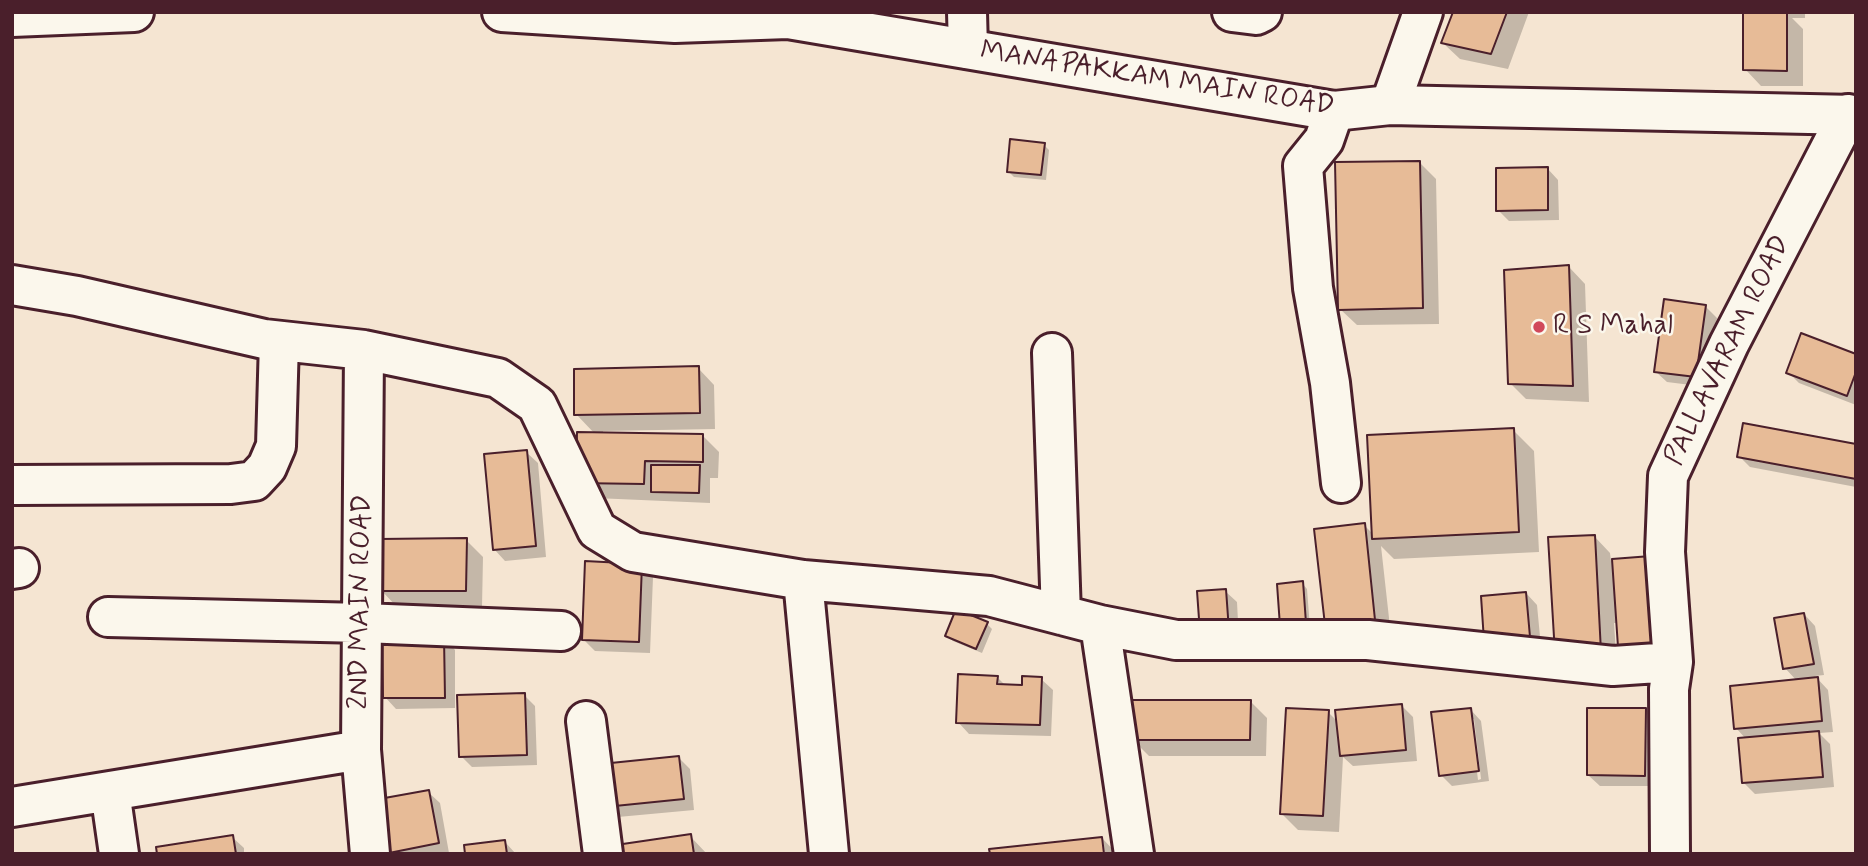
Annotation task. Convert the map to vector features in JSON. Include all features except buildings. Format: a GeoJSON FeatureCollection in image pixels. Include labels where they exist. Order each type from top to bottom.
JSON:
{"type":"FeatureCollection","features":[{"type":"Feature","properties":{"kind":"street"},"geometry":{"type":"LineString","coordinates":[[12,17],[134,12]]}},
{"type":"Feature","properties":{"kind":"street","name":"MANAPAKKAM MAIN ROAD"},"geometry":{"type":"LineString","coordinates":[[502,12],[675,23],[788,16],[967,31],[1334,111],[1390,105],[1852,115]]}},
{"type":"Feature","properties":{"kind":"street"},"geometry":{"type":"LineString","coordinates":[[1232,12],[1256,15],[1262,12]]}},
{"type":"Feature","properties":{"kind":"street"},"geometry":{"type":"LineString","coordinates":[[1390,105],[1423,12]]}},
{"type":"Feature","properties":{"kind":"street"},"geometry":{"type":"LineString","coordinates":[[1334,111],[1324,140],[1303,166],[1313,288],[1330,383],[1341,483]]}},
{"type":"Feature","properties":{"kind":"street","name":"PALLAVARAM ROAD"},"geometry":{"type":"LineString","coordinates":[[1670,854],[1669,688],[1672,662],[1665,552],[1668,476],[1729,344],[1852,115]]}},
{"type":"Feature","properties":{"kind":"street"},"geometry":{"type":"LineString","coordinates":[[12,285],[77,296],[279,341],[364,350],[498,378],[537,405],[597,530],[633,552],[803,580],[989,596],[1100,625],[1176,640],[1368,640],[1613,666],[1672,662]]}},
{"type":"Feature","properties":{"kind":"street"},"geometry":{"type":"LineString","coordinates":[[12,485],[231,484],[254,481],[267,467],[276,446],[279,341]]}},
{"type":"Feature","properties":{"kind":"street","name":"2ND MAIN ROAD"},"geometry":{"type":"LineString","coordinates":[[364,350],[361,750],[370,854]]}},
{"type":"Feature","properties":{"kind":"street"},"geometry":{"type":"LineString","coordinates":[[1052,353],[1061,615]]}},
{"type":"Feature","properties":{"kind":"street"},"geometry":{"type":"LineString","coordinates":[[803,580],[829,854]]}},
{"type":"Feature","properties":{"kind":"street"},"geometry":{"type":"LineString","coordinates":[[108,617],[561,631]]}},
{"type":"Feature","properties":{"kind":"street"},"geometry":{"type":"LineString","coordinates":[[1100,625],[1135,854]]}},
{"type":"Feature","properties":{"kind":"street"},"geometry":{"type":"LineString","coordinates":[[586,721],[603,854]]}},
{"type":"Feature","properties":{"kind":"street"},"geometry":{"type":"LineString","coordinates":[[12,807],[361,750]]}},
{"type":"Feature","properties":{"kind":"street"},"geometry":{"type":"LineString","coordinates":[[110,791],[119,854]]}},
{"type":"Feature","properties":{"kind":"place","name":"R S Mahal"},"geometry":{"type":"Point","coordinates":[1539,327]}}]}
